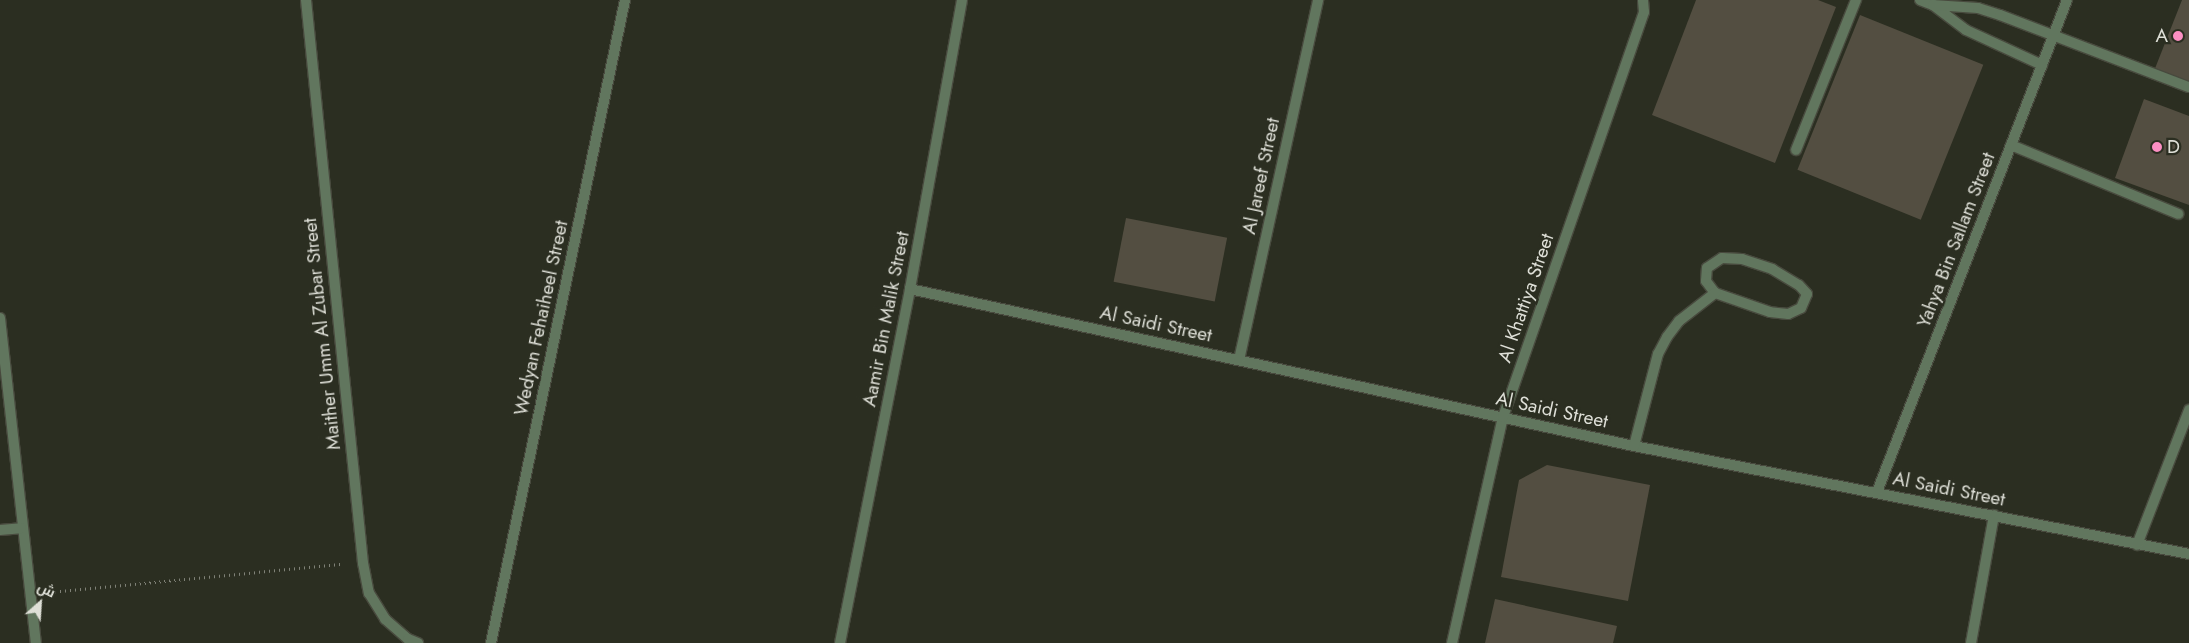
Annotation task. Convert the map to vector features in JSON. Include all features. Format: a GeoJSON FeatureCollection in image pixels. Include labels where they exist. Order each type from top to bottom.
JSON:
{"type":"FeatureCollection","features":[{"type":"Feature","properties":{"kind":"street","name":"Maither Umm Al Zubar Street"},"geometry":{"type":"LineString","coordinates":[[306,0],[363,562],[369,592],[385,619],[408,639],[418,643]]}},
{"type":"Feature","properties":{"kind":"street","name":"Wedyan Fehaiheel Street"},"geometry":{"type":"LineString","coordinates":[[491,643],[625,0]]}},
{"type":"Feature","properties":{"kind":"street","name":"Aamir Bin Malik Street"},"geometry":{"type":"LineString","coordinates":[[840,643],[910,289],[962,0]]}},
{"type":"Feature","properties":{"kind":"street","name":"Al Jareef Street"},"geometry":{"type":"LineString","coordinates":[[1239,360],[1318,0]]}},
{"type":"Feature","properties":{"kind":"street","name":"Al Khattiya Street"},"geometry":{"type":"LineString","coordinates":[[1452,643],[1504,418],[1644,12],[1643,0]]}},
{"type":"Feature","properties":{"kind":"street"},"geometry":{"type":"LineString","coordinates":[[1796,150],[1856,0]]}},
{"type":"Feature","properties":{"kind":"street"},"geometry":{"type":"LineString","coordinates":[[1920,0],[1933,5],[1966,30],[2042,65]]}},
{"type":"Feature","properties":{"kind":"street","name":"Yahya Bin Sallam Street"},"geometry":{"type":"LineString","coordinates":[[1877,492],[2067,0]]}},
{"type":"Feature","properties":{"kind":"street"},"geometry":{"type":"LineString","coordinates":[[1933,5],[1978,8],[2189,87]]}},
{"type":"Feature","properties":{"kind":"street"},"geometry":{"type":"LineString","coordinates":[[2011,145],[2178,214]]}},
{"type":"Feature","properties":{"kind":"street"},"geometry":{"type":"LineString","coordinates":[[1722,258],[1742,259],[1772,270],[1799,285],[1807,294],[1801,308],[1788,314],[1770,312],[1716,293],[1706,281],[1707,268],[1722,258]]}},
{"type":"Feature","properties":{"kind":"street","name":"Al Saidi Street"},"geometry":{"type":"LineString","coordinates":[[910,289],[1634,446],[2189,554]]}},
{"type":"Feature","properties":{"kind":"street"},"geometry":{"type":"LineString","coordinates":[[1634,446],[1658,354],[1667,337],[1684,317],[1716,293]]}},
{"type":"Feature","properties":{"kind":"street"},"geometry":{"type":"LineString","coordinates":[[0,318],[21,528],[36,643]]}},
{"type":"Feature","properties":{"kind":"street"},"geometry":{"type":"LineString","coordinates":[[2137,545],[2189,410]]}},
{"type":"Feature","properties":{"kind":"street"},"geometry":{"type":"LineString","coordinates":[[1971,643],[1994,515]]}},
{"type":"Feature","properties":{"kind":"street"},"geometry":{"type":"LineString","coordinates":[[0,530],[21,528]]}},
{"type":"Feature","properties":{"kind":"path"},"geometry":{"type":"LineString","coordinates":[[30,594],[363,562]]}},
{"type":"Feature","properties":{"kind":"building"},"geometry":{"type":"Polygon","coordinates":[[[1696,0],[1818,0],[1836,7],[1775,163],[1652,115],[1696,0]]]}},
{"type":"Feature","properties":{"kind":"building","name":"A"},"geometry":{"type":"Polygon","coordinates":[[[2182,0],[2189,0],[2189,85],[2154,71],[2182,0]]]}},
{"type":"Feature","properties":{"kind":"building"},"geometry":{"type":"Polygon","coordinates":[[[1860,15],[1983,65],[1921,220],[1797,170],[1860,15]]]}},
{"type":"Feature","properties":{"kind":"building","name":"D"},"geometry":{"type":"Polygon","coordinates":[[[2144,99],[2189,116],[2189,205],[2115,178],[2144,99]]]}},
{"type":"Feature","properties":{"kind":"building"},"geometry":{"type":"Polygon","coordinates":[[[1126,218],[1227,238],[1215,301],[1114,282],[1126,218]]]}},
{"type":"Feature","properties":{"kind":"building"},"geometry":{"type":"Polygon","coordinates":[[[1547,465],[1650,485],[1628,601],[1501,577],[1519,480],[1547,465]]]}},
{"type":"Feature","properties":{"kind":"building"},"geometry":{"type":"Polygon","coordinates":[[[1495,599],[1617,626],[1613,643],[1485,643],[1495,599]]]}},
{"type":"Feature","properties":{"kind":"place","name":"A"},"geometry":{"type":"Point","coordinates":[2178,36]}},
{"type":"Feature","properties":{"kind":"place","name":"D"},"geometry":{"type":"Point","coordinates":[2157,147]}}]}
